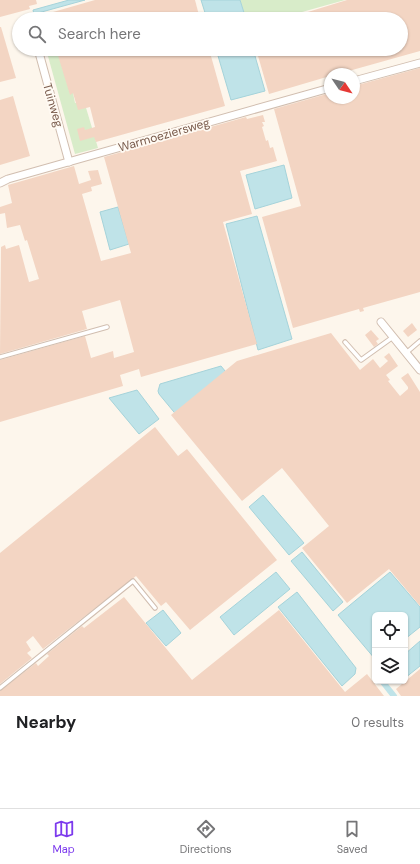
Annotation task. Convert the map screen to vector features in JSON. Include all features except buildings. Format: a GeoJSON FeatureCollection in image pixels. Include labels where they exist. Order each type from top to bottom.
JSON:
{"type":"FeatureCollection","features":[{"type":"Feature","properties":{"kind":"street","name":"Tuinweg"},"geometry":{"type":"LineString","coordinates":[[40,56],[69,162]]}},
{"type":"Feature","properties":{"kind":"street"},"geometry":{"type":"LineString","coordinates":[[360,80],[420,63]]}},
{"type":"Feature","properties":{"kind":"street","name":"Warmoeziersweg"},"geometry":{"type":"LineString","coordinates":[[0,184],[8,179],[324,90]]}},
{"type":"Feature","properties":{"kind":"street"},"geometry":{"type":"LineString","coordinates":[[381,322],[420,370]]}},
{"type":"Feature","properties":{"kind":"lane"},"geometry":{"type":"LineString","coordinates":[[0,357],[108,327]]}},
{"type":"Feature","properties":{"kind":"lane"},"geometry":{"type":"LineString","coordinates":[[345,342],[361,360],[393,336]]}},
{"type":"Feature","properties":{"kind":"lane"},"geometry":{"type":"LineString","coordinates":[[406,353],[420,341]]}},
{"type":"Feature","properties":{"kind":"lane"},"geometry":{"type":"LineString","coordinates":[[0,688],[133,581],[155,608]]}},
{"type":"Feature","properties":{"kind":"green space"},"geometry":{"type":"Polygon","coordinates":[[[240,0],[345,0],[302,12],[244,12],[240,0]]]}},
{"type":"Feature","properties":{"kind":"green space"},"geometry":{"type":"Polygon","coordinates":[[[48,56],[62,56],[82,90],[73,93],[75,103],[84,101],[98,148],[75,154],[48,56]]]}},
{"type":"Feature","properties":{"kind":"water"},"geometry":{"type":"Polygon","coordinates":[[[69,0],[85,0],[42,12],[33,12],[33,10],[69,0]]]}},
{"type":"Feature","properties":{"kind":"water"},"geometry":{"type":"Polygon","coordinates":[[[201,0],[240,0],[244,12],[205,12],[201,0]]]}},
{"type":"Feature","properties":{"kind":"water"},"geometry":{"type":"Polygon","coordinates":[[[218,56],[255,56],[265,91],[231,100],[218,56]]]}},
{"type":"Feature","properties":{"kind":"water"},"geometry":{"type":"Polygon","coordinates":[[[284,165],[292,198],[255,209],[246,175],[284,165]]]}},
{"type":"Feature","properties":{"kind":"water"},"geometry":{"type":"Polygon","coordinates":[[[118,207],[129,244],[110,250],[100,212],[118,207]]]}},
{"type":"Feature","properties":{"kind":"water"},"geometry":{"type":"Polygon","coordinates":[[[257,216],[292,339],[258,350],[226,224],[257,216]]]}},
{"type":"Feature","properties":{"kind":"water"},"geometry":{"type":"Polygon","coordinates":[[[221,366],[239,388],[188,429],[159,394],[158,391],[160,384],[221,366]]]}},
{"type":"Feature","properties":{"kind":"water"},"geometry":{"type":"Polygon","coordinates":[[[137,390],[159,419],[139,434],[109,398],[137,390]]]}},
{"type":"Feature","properties":{"kind":"water"},"geometry":{"type":"Polygon","coordinates":[[[263,495],[304,543],[289,555],[249,507],[263,495]]]}},
{"type":"Feature","properties":{"kind":"water"},"geometry":{"type":"Polygon","coordinates":[[[302,552],[343,602],[333,611],[291,561],[302,552]]]}},
{"type":"Feature","properties":{"kind":"water"},"geometry":{"type":"Polygon","coordinates":[[[276,572],[290,589],[234,635],[220,617],[276,572]]]}},
{"type":"Feature","properties":{"kind":"water"},"geometry":{"type":"Polygon","coordinates":[[[390,572],[420,607],[420,627],[408,637],[408,612],[372,612],[372,655],[338,615],[390,572]]]}},
{"type":"Feature","properties":{"kind":"water"},"geometry":{"type":"Polygon","coordinates":[[[297,592],[356,668],[355,674],[342,686],[278,607],[297,592]]]}},
{"type":"Feature","properties":{"kind":"water"},"geometry":{"type":"Polygon","coordinates":[[[163,610],[181,633],[166,646],[146,623],[163,610]]]}},
{"type":"Feature","properties":{"kind":"water"},"geometry":{"type":"Polygon","coordinates":[[[420,641],[420,666],[408,676],[408,651],[420,641]]]}},
{"type":"Feature","properties":{"kind":"waterway"},"geometry":{"type":"LineString","coordinates":[[384,684],[394,696]]}}]}
